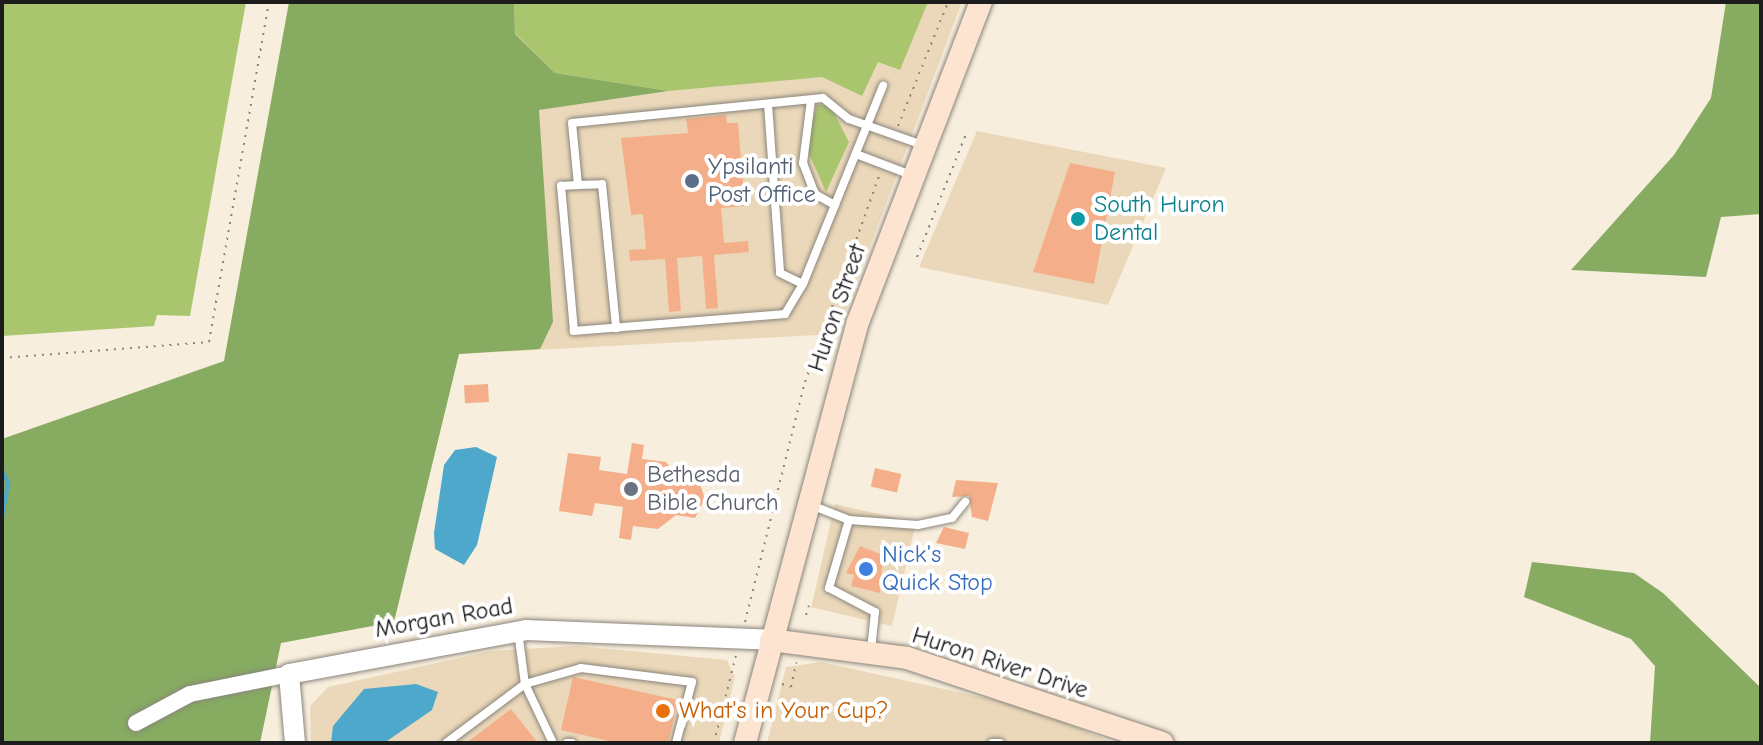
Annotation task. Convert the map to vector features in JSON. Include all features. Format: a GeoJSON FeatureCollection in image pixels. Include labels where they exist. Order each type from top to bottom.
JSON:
{"type":"FeatureCollection","features":[{"type":"Feature","properties":{"kind":"main road","name":"Huron Street"},"geometry":{"type":"LineString","coordinates":[[745,743],[858,322],[981,2]]}},
{"type":"Feature","properties":{"kind":"main road","name":"Huron River Drive"},"geometry":{"type":"LineString","coordinates":[[771,640],[871,653],[954,671],[1162,743]]}},
{"type":"Feature","properties":{"kind":"street","name":"Morgan Road"},"geometry":{"type":"LineString","coordinates":[[136,723],[190,694],[518,631],[771,640]]}},
{"type":"Feature","properties":{"kind":"street"},"geometry":{"type":"LineString","coordinates":[[289,674],[295,743]]}},
{"type":"Feature","properties":{"kind":"lane"},"geometry":{"type":"LineString","coordinates":[[616,328],[602,184],[561,186],[574,331],[616,328],[785,314],[803,284],[883,86]]}},
{"type":"Feature","properties":{"kind":"lane"},"geometry":{"type":"LineString","coordinates":[[578,185],[572,123],[811,100],[837,103],[867,125],[924,146]]}},
{"type":"Feature","properties":{"kind":"lane"},"geometry":{"type":"LineString","coordinates":[[811,100],[803,163],[815,194],[835,205]]}},
{"type":"Feature","properties":{"kind":"lane"},"geometry":{"type":"LineString","coordinates":[[768,104],[780,273],[803,284]]}},
{"type":"Feature","properties":{"kind":"lane"},"geometry":{"type":"LineString","coordinates":[[856,154],[912,175]]}},
{"type":"Feature","properties":{"kind":"lane"},"geometry":{"type":"LineString","coordinates":[[807,503],[849,520],[918,525],[952,518],[965,502]]}},
{"type":"Feature","properties":{"kind":"lane"},"geometry":{"type":"LineString","coordinates":[[849,520],[829,588],[875,612],[871,653]]}},
{"type":"Feature","properties":{"kind":"lane"},"geometry":{"type":"LineString","coordinates":[[518,631],[525,684],[553,743]]}},
{"type":"Feature","properties":{"kind":"lane"},"geometry":{"type":"LineString","coordinates":[[446,743],[525,684],[581,668],[692,682],[676,743]]}},
{"type":"Feature","properties":{"kind":"lane"},"geometry":{"type":"LineString","coordinates":[[992,743],[1000,743]]}},
{"type":"Feature","properties":{"kind":"path"},"geometry":{"type":"LineString","coordinates":[[2,358],[209,342],[269,2]]}},
{"type":"Feature","properties":{"kind":"path"},"geometry":{"type":"LineString","coordinates":[[899,125],[948,2]]}},
{"type":"Feature","properties":{"kind":"path"},"geometry":{"type":"LineString","coordinates":[[917,257],[966,134]]}},
{"type":"Feature","properties":{"kind":"path"},"geometry":{"type":"LineString","coordinates":[[744,625],[805,382],[879,175]]}},
{"type":"Feature","properties":{"kind":"path"},"geometry":{"type":"LineString","coordinates":[[806,615],[809,605]]}},
{"type":"Feature","properties":{"kind":"path"},"geometry":{"type":"LineString","coordinates":[[782,684],[791,687],[796,663]]}},
{"type":"Feature","properties":{"kind":"path"},"geometry":{"type":"LineString","coordinates":[[714,743],[733,668],[740,672]]}},
{"type":"Feature","properties":{"kind":"shaded area"},"geometry":{"type":"Polygon","coordinates":[[[289,2],[962,2],[837,334],[459,354],[289,2]]]}},
{"type":"Feature","properties":{"kind":"shaded area"},"geometry":{"type":"Polygon","coordinates":[[[977,131],[1166,168],[1108,305],[919,267],[977,131]]]}},
{"type":"Feature","properties":{"kind":"shaded area"},"geometry":{"type":"Polygon","coordinates":[[[835,504],[916,523],[892,626],[811,607],[835,504]]]}},
{"type":"Feature","properties":{"kind":"shaded area"},"geometry":{"type":"Polygon","coordinates":[[[577,646],[727,660],[735,677],[719,743],[311,743],[310,706],[328,687],[490,651],[577,646]]]}},
{"type":"Feature","properties":{"kind":"shaded area"},"geometry":{"type":"Polygon","coordinates":[[[821,662],[1035,709],[1113,743],[767,743],[786,667],[821,662]]]}},
{"type":"Feature","properties":{"kind":"green space"},"geometry":{"type":"Polygon","coordinates":[[[2,2],[246,2],[190,316],[157,315],[154,326],[2,336],[2,2]]]}},
{"type":"Feature","properties":{"kind":"green space"},"geometry":{"type":"Polygon","coordinates":[[[289,2],[514,2],[515,34],[555,73],[668,91],[539,110],[553,322],[540,349],[459,354],[394,622],[281,643],[260,743],[2,743],[2,439],[224,361],[289,2]]]}},
{"type":"Feature","properties":{"kind":"green space"},"geometry":{"type":"Polygon","coordinates":[[[514,2],[928,2],[900,70],[878,62],[862,96],[822,77],[668,91],[555,73],[515,33],[514,2]]]}},
{"type":"Feature","properties":{"kind":"green space"},"geometry":{"type":"Polygon","coordinates":[[[1726,2],[1761,2],[1761,214],[1721,217],[1706,277],[1571,270],[1674,155],[1711,98],[1726,2]]]}},
{"type":"Feature","properties":{"kind":"green space"},"geometry":{"type":"Polygon","coordinates":[[[817,105],[830,105],[849,142],[826,192],[806,147],[817,105]]]}},
{"type":"Feature","properties":{"kind":"green space"},"geometry":{"type":"Polygon","coordinates":[[[1532,562],[1634,573],[1663,593],[1761,688],[1761,743],[1650,743],[1655,666],[1631,639],[1524,597],[1532,562]]]}},
{"type":"Feature","properties":{"kind":"water"},"geometry":{"type":"Polygon","coordinates":[[[476,447],[497,457],[477,545],[464,565],[435,549],[434,533],[444,465],[455,450],[476,447]]]}},
{"type":"Feature","properties":{"kind":"water"},"geometry":{"type":"Polygon","coordinates":[[[416,684],[438,692],[432,710],[384,743],[331,743],[333,726],[364,689],[416,684]]]}},
{"type":"Feature","properties":{"kind":"building","name":"Ypsilanti Post Office"},"geometry":{"type":"Polygon","coordinates":[[[726,115],[727,123],[738,123],[745,206],[721,208],[724,243],[748,241],[749,252],[714,255],[718,308],[706,309],[702,256],[677,258],[681,311],[669,312],[665,259],[630,261],[629,250],[646,249],[643,214],[631,215],[621,138],[688,133],[686,119],[726,115]]]}},
{"type":"Feature","properties":{"kind":"building","name":"South Huron Dental"},"geometry":{"type":"Polygon","coordinates":[[[1070,163],[1115,172],[1094,284],[1033,272],[1070,163]]]}},
{"type":"Feature","properties":{"kind":"building"},"geometry":{"type":"Polygon","coordinates":[[[488,384],[489,402],[465,403],[464,385],[488,384]]]}},
{"type":"Feature","properties":{"kind":"building","name":"Bethesda Bible Church"},"geometry":{"type":"Polygon","coordinates":[[[632,443],[644,445],[642,459],[666,462],[681,481],[700,484],[705,499],[695,518],[676,515],[658,529],[633,526],[631,540],[619,538],[623,507],[595,503],[592,516],[559,511],[568,453],[601,457],[599,470],[627,474],[632,443]]]}},
{"type":"Feature","properties":{"kind":"building"},"geometry":{"type":"Polygon","coordinates":[[[875,468],[901,474],[897,493],[871,487],[875,468]]]}},
{"type":"Feature","properties":{"kind":"building"},"geometry":{"type":"Polygon","coordinates":[[[956,480],[998,483],[988,521],[972,517],[969,496],[952,497],[956,480]]]}},
{"type":"Feature","properties":{"kind":"building"},"geometry":{"type":"Polygon","coordinates":[[[944,527],[969,533],[965,549],[936,543],[944,527]]]}},
{"type":"Feature","properties":{"kind":"building","name":"Nick's Quick Stop"},"geometry":{"type":"Polygon","coordinates":[[[860,546],[883,555],[880,593],[851,586],[854,575],[846,573],[860,546]]]}},
{"type":"Feature","properties":{"kind":"building"},"geometry":{"type":"Polygon","coordinates":[[[573,677],[678,700],[668,743],[618,743],[561,730],[573,677]]]}},
{"type":"Feature","properties":{"kind":"building"},"geometry":{"type":"Polygon","coordinates":[[[511,709],[538,743],[466,743],[511,709]]]}},
{"type":"Feature","properties":{"kind":"waterway"},"geometry":{"type":"LineString","coordinates":[[2,471],[8,483],[2,517]]}},
{"type":"Feature","properties":{"kind":"place","name":"Ypsilanti Post Office"},"geometry":{"type":"Point","coordinates":[692,181]}},
{"type":"Feature","properties":{"kind":"place","name":"South Huron Dental"},"geometry":{"type":"Point","coordinates":[1078,219]}},
{"type":"Feature","properties":{"kind":"place","name":"Bethesda Bible Church"},"geometry":{"type":"Point","coordinates":[631,489]}},
{"type":"Feature","properties":{"kind":"place","name":"Nick's Quick Stop"},"geometry":{"type":"Point","coordinates":[866,569]}},
{"type":"Feature","properties":{"kind":"place","name":"What's in Your Cup?"},"geometry":{"type":"Point","coordinates":[663,711]}}]}
